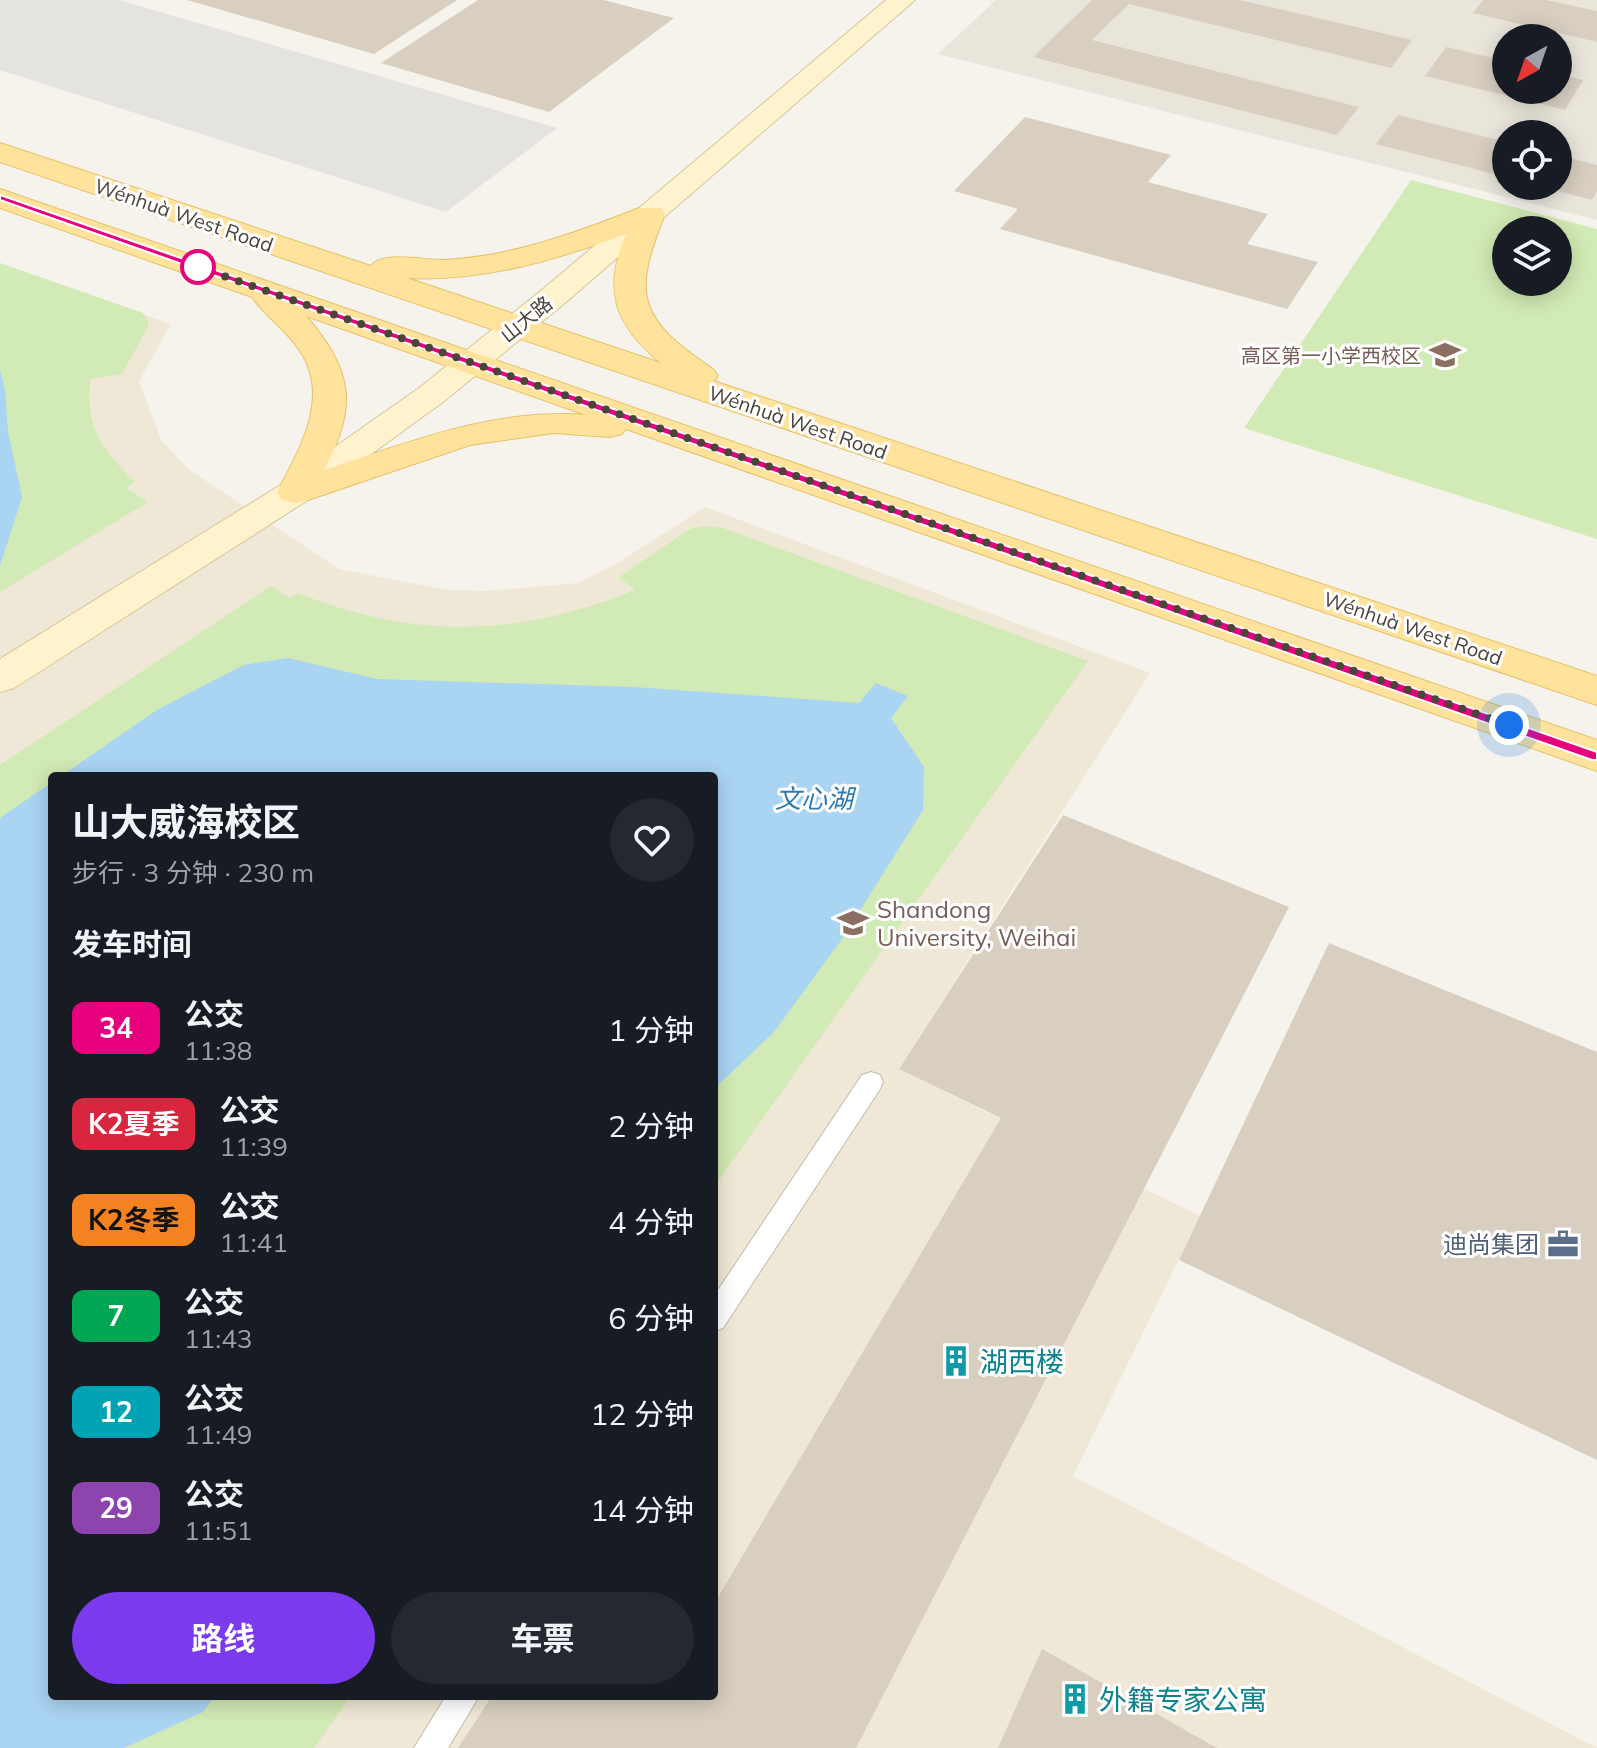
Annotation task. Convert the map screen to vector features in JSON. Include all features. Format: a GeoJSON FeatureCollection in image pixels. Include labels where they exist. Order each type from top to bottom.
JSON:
{"type":"FeatureCollection","features":[{"type":"Feature","properties":{"kind":"main road","name":"山大路"},"geometry":{"type":"LineString","coordinates":[[0,678],[295,492],[472,362],[902,0]]}},
{"type":"Feature","properties":{"kind":"main road","name":"Wénhuà West Road"},"geometry":{"type":"LineString","coordinates":[[0,152],[1597,691]]}},
{"type":"Feature","properties":{"kind":"main road","name":"Wénhuà West Road"},"geometry":{"type":"LineString","coordinates":[[0,198],[1597,756]]}},
{"type":"Feature","properties":{"kind":"main road"},"geometry":{"type":"LineString","coordinates":[[292,251],[355,265],[406,270],[456,269],[539,255],[650,214]]}},
{"type":"Feature","properties":{"kind":"main road"},"geometry":{"type":"LineString","coordinates":[[650,214],[628,271],[631,308],[644,332],[672,357],[704,378],[798,422]]}},
{"type":"Feature","properties":{"kind":"main road"},"geometry":{"type":"LineString","coordinates":[[257,287],[305,330],[324,360],[327,375],[332,404],[325,430],[295,492]]}},
{"type":"Feature","properties":{"kind":"main road"},"geometry":{"type":"LineString","coordinates":[[295,492],[465,435],[554,423],[619,428],[747,459]]}},
{"type":"Feature","properties":{"kind":"lane"},"geometry":{"type":"LineString","coordinates":[[718,1313],[871,1082]]}},
{"type":"Feature","properties":{"kind":"lane"},"geometry":{"type":"LineString","coordinates":[[430,1748],[461,1700]]}},
{"type":"Feature","properties":{"kind":"shaded area"},"geometry":{"type":"Polygon","coordinates":[[[0,0],[119,0],[557,128],[446,212],[0,70],[0,0]]]}},
{"type":"Feature","properties":{"kind":"shaded area"},"geometry":{"type":"Polygon","coordinates":[[[996,0],[1597,0],[1597,220],[1518,200],[1572,200],[1572,120],[1492,120],[1492,194],[938,54],[996,0]]]}},
{"type":"Feature","properties":{"kind":"shaded area","name":"Shandong University, Weihai"},"geometry":{"type":"Polygon","coordinates":[[[0,264],[171,324],[139,381],[161,440],[188,469],[339,569],[447,590],[487,591],[578,583],[616,564],[705,507],[1150,673],[899,1069],[1200,1216],[1073,1476],[1597,1748],[0,1748],[0,264]]]}},
{"type":"Feature","properties":{"kind":"green space","name":"高区第一小学西校区"},"geometry":{"type":"Polygon","coordinates":[[[1411,180],[1548,216],[1492,216],[1492,296],[1572,296],[1572,222],[1597,229],[1597,539],[1244,428],[1411,180]]]}},
{"type":"Feature","properties":{"kind":"green space"},"geometry":{"type":"Polygon","coordinates":[[[0,263],[143,313],[149,325],[122,374],[90,379],[89,396],[98,436],[113,459],[135,482],[126,488],[148,502],[0,592],[0,263]]]}},
{"type":"Feature","properties":{"kind":"green space"},"geometry":{"type":"Polygon","coordinates":[[[703,526],[723,528],[1088,661],[718,1181],[718,772],[48,772],[48,1700],[348,1700],[314,1748],[0,1748],[0,765],[271,586],[290,598],[298,593],[384,619],[466,627],[508,624],[592,606],[635,590],[619,577],[690,529],[703,526]]]}},
{"type":"Feature","properties":{"kind":"water"},"geometry":{"type":"Polygon","coordinates":[[[0,370],[8,431],[22,497],[0,566],[0,370]]]}},
{"type":"Feature","properties":{"kind":"water","name":"文心湖"},"geometry":{"type":"Polygon","coordinates":[[[288,658],[377,679],[634,687],[859,703],[876,683],[908,696],[891,718],[924,767],[923,810],[842,939],[774,1032],[718,1085],[718,772],[67,772],[157,710],[243,665],[288,658]]]}},
{"type":"Feature","properties":{"kind":"water"},"geometry":{"type":"Polygon","coordinates":[[[48,785],[48,1700],[212,1700],[203,1712],[124,1748],[0,1748],[0,818],[48,785]]]}},
{"type":"Feature","properties":{"kind":"building"},"geometry":{"type":"Polygon","coordinates":[[[187,0],[457,0],[374,54],[187,0]]]}},
{"type":"Feature","properties":{"kind":"building"},"geometry":{"type":"Polygon","coordinates":[[[478,0],[603,0],[674,18],[549,112],[381,63],[478,0]]]}},
{"type":"Feature","properties":{"kind":"building"},"geometry":{"type":"Polygon","coordinates":[[[1092,0],[1240,0],[1412,40],[1391,68],[1129,4],[1092,40],[1359,107],[1337,135],[1033,57],[1092,0]]]}},
{"type":"Feature","properties":{"kind":"building"},"geometry":{"type":"Polygon","coordinates":[[[1483,0],[1546,0],[1597,11],[1597,42],[1572,36],[1572,24],[1520,24],[1473,13],[1483,0]]]}},
{"type":"Feature","properties":{"kind":"building"},"geometry":{"type":"Polygon","coordinates":[[[1446,47],[1492,58],[1492,92],[1425,76],[1446,47]]]}},
{"type":"Feature","properties":{"kind":"building"},"geometry":{"type":"Polygon","coordinates":[[[1572,77],[1583,80],[1572,98],[1572,77]]]}},
{"type":"Feature","properties":{"kind":"building"},"geometry":{"type":"Polygon","coordinates":[[[1540,104],[1569,104],[1565,110],[1540,104]]]}},
{"type":"Feature","properties":{"kind":"building"},"geometry":{"type":"Polygon","coordinates":[[[1398,115],[1492,138],[1492,173],[1376,144],[1398,115]]]}},
{"type":"Feature","properties":{"kind":"building"},"geometry":{"type":"Polygon","coordinates":[[[1025,117],[1171,155],[1148,182],[1268,214],[1247,244],[1318,262],[1287,309],[1000,229],[1018,209],[954,191],[1025,117]]]}},
{"type":"Feature","properties":{"kind":"building"},"geometry":{"type":"Polygon","coordinates":[[[1572,159],[1597,165],[1597,191],[1592,200],[1572,195],[1572,159]]]}},
{"type":"Feature","properties":{"kind":"building","name":"湖西楼"},"geometry":{"type":"Polygon","coordinates":[[[1063,815],[1289,907],[856,1748],[458,1748],[489,1700],[718,1700],[718,1597],[1001,1118],[899,1069],[1063,815]]]}},
{"type":"Feature","properties":{"kind":"building"},"geometry":{"type":"Polygon","coordinates":[[[1329,943],[1597,1052],[1597,1460],[1179,1260],[1329,943]]]}},
{"type":"Feature","properties":{"kind":"building","name":"外籍专家公寓"},"geometry":{"type":"Polygon","coordinates":[[[1042,1649],[1217,1748],[998,1748],[1042,1649]]]}},
{"type":"Feature","properties":{"kind":"bus line","name":"34"},"geometry":{"type":"LineString","coordinates":[[0,198],[1597,756]]}},
{"type":"Feature","properties":{"kind":"place","name":"高区第一小学西校区"},"geometry":{"type":"Point","coordinates":[1445,355]}},
{"type":"Feature","properties":{"kind":"place","name":"Shandong University, Weihai"},"geometry":{"type":"Point","coordinates":[853,923]}},
{"type":"Feature","properties":{"kind":"place","name":"迪尚集团"},"geometry":{"type":"Point","coordinates":[1563,1244]}},
{"type":"Feature","properties":{"kind":"place","name":"湖西楼"},"geometry":{"type":"Point","coordinates":[956,1361]}},
{"type":"Feature","properties":{"kind":"place","name":"外籍专家公寓"},"geometry":{"type":"Point","coordinates":[1075,1699]}},
{"type":"Feature","properties":{"kind":"route"},"geometry":{"type":"LineString","coordinates":[[198,267],[1509,725]]}}]}
